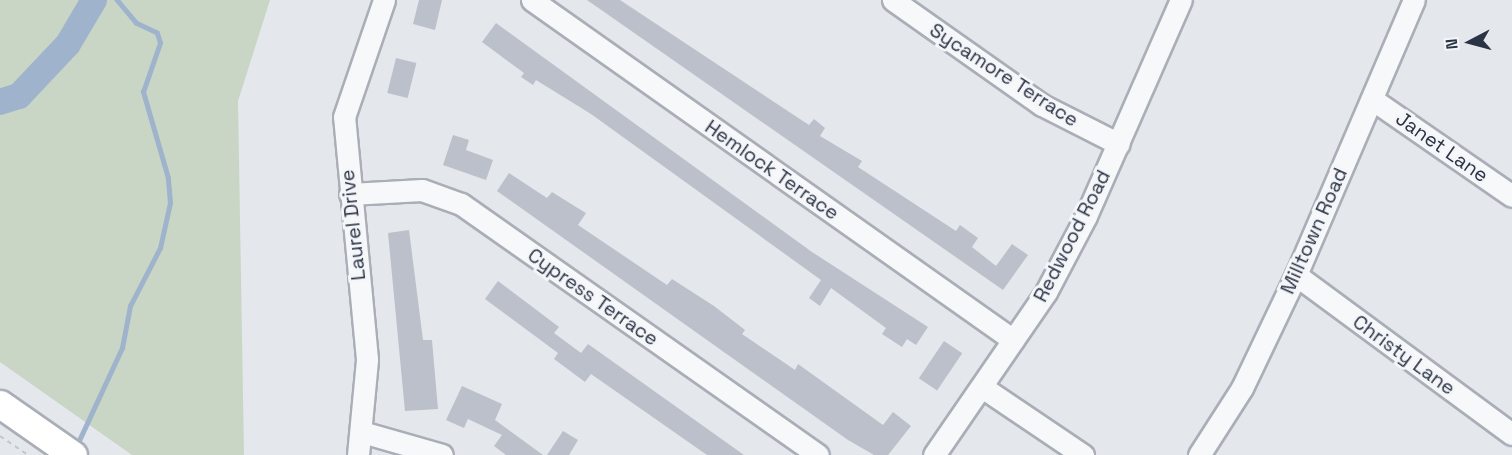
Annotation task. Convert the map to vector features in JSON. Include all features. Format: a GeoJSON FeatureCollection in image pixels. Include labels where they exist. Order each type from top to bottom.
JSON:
{"type":"FeatureCollection","features":[{"type":"Feature","properties":{"kind":"main road"},"geometry":{"type":"LineString","coordinates":[[0,404],[63,448]]}},
{"type":"Feature","properties":{"kind":"street","name":"Laurel Drive"},"geometry":{"type":"LineString","coordinates":[[358,455],[362,432],[367,359],[344,117],[384,0]]}},
{"type":"Feature","properties":{"kind":"street","name":"Hemlock Terrace"},"geometry":{"type":"LineString","coordinates":[[532,0],[1013,340]]}},
{"type":"Feature","properties":{"kind":"street","name":"Sycamore Terrace"},"geometry":{"type":"LineString","coordinates":[[892,0],[1042,105],[1119,144]]}},
{"type":"Feature","properties":{"kind":"street","name":"Redwood Road"},"geometry":{"type":"LineString","coordinates":[[934,455],[1052,282],[1119,144],[1181,0]]}},
{"type":"Feature","properties":{"kind":"street","name":"Milltown Road"},"geometry":{"type":"LineString","coordinates":[[1199,455],[1242,388],[1296,275],[1414,0]]}},
{"type":"Feature","properties":{"kind":"street","name":"Janet Lane"},"geometry":{"type":"LineString","coordinates":[[1372,99],[1512,196]]}},
{"type":"Feature","properties":{"kind":"street","name":"Cypress Terrace"},"geometry":{"type":"LineString","coordinates":[[350,194],[422,190],[461,204],[818,455]]}},
{"type":"Feature","properties":{"kind":"street","name":"Christy Lane"},"geometry":{"type":"LineString","coordinates":[[1296,275],[1512,434]]}},
{"type":"Feature","properties":{"kind":"street"},"geometry":{"type":"LineString","coordinates":[[982,387],[1083,455]]}},
{"type":"Feature","properties":{"kind":"street"},"geometry":{"type":"LineString","coordinates":[[362,432],[442,455]]}},
{"type":"Feature","properties":{"kind":"path"},"geometry":{"type":"LineString","coordinates":[[0,436],[28,455]]}},
{"type":"Feature","properties":{"kind":"green space"},"geometry":{"type":"Polygon","coordinates":[[[0,0],[270,0],[238,101],[244,455],[132,455],[0,362],[0,0]]]}},
{"type":"Feature","properties":{"kind":"building"},"geometry":{"type":"Polygon","coordinates":[[[419,0],[442,0],[435,30],[413,24],[419,0]]]}},
{"type":"Feature","properties":{"kind":"building"},"geometry":{"type":"Polygon","coordinates":[[[587,0],[620,0],[809,125],[814,119],[825,128],[820,136],[862,161],[858,167],[956,231],[960,225],[978,238],[972,247],[996,266],[1012,244],[1028,255],[1003,290],[587,0]]]}},
{"type":"Feature","properties":{"kind":"building"},"geometry":{"type":"Polygon","coordinates":[[[496,23],[812,252],[928,327],[916,345],[907,339],[902,347],[882,334],[886,328],[831,288],[820,306],[809,298],[821,280],[591,114],[536,80],[533,85],[521,77],[524,73],[482,42],[496,23]]]}},
{"type":"Feature","properties":{"kind":"building"},"geometry":{"type":"Polygon","coordinates":[[[396,58],[416,63],[408,98],[387,93],[396,58]]]}},
{"type":"Feature","properties":{"kind":"building"},"geometry":{"type":"Polygon","coordinates":[[[453,135],[469,140],[466,150],[493,160],[486,180],[443,165],[453,135]]]}},
{"type":"Feature","properties":{"kind":"building"},"geometry":{"type":"Polygon","coordinates":[[[509,173],[547,198],[552,192],[586,213],[578,225],[667,285],[672,279],[714,306],[745,330],[742,334],[795,370],[798,364],[883,425],[893,412],[911,426],[888,455],[874,455],[848,440],[497,191],[509,173]]]}},
{"type":"Feature","properties":{"kind":"building"},"geometry":{"type":"Polygon","coordinates":[[[409,230],[423,340],[432,340],[438,409],[405,411],[388,233],[409,230]]]}},
{"type":"Feature","properties":{"kind":"building"},"geometry":{"type":"Polygon","coordinates":[[[498,281],[559,327],[554,333],[581,353],[588,344],[744,455],[707,455],[591,374],[585,382],[554,359],[558,353],[485,299],[498,281]]]}},
{"type":"Feature","properties":{"kind":"building"},"geometry":{"type":"Polygon","coordinates":[[[944,341],[962,353],[937,391],[919,378],[944,341]]]}},
{"type":"Feature","properties":{"kind":"building"},"geometry":{"type":"Polygon","coordinates":[[[462,386],[502,404],[495,420],[543,455],[506,455],[494,446],[502,435],[468,419],[464,428],[446,420],[462,386]]]}},
{"type":"Feature","properties":{"kind":"building"},"geometry":{"type":"Polygon","coordinates":[[[563,431],[578,440],[569,455],[547,455],[563,431]]]}},
{"type":"Feature","properties":{"kind":"waterway"},"geometry":{"type":"LineString","coordinates":[[0,102],[19,96],[68,44],[94,0]]}},
{"type":"Feature","properties":{"kind":"waterway"},"geometry":{"type":"LineString","coordinates":[[76,447],[122,348],[130,306],[160,248],[170,203],[168,178],[143,92],[160,43],[157,33],[136,23],[117,0]]}}]}
